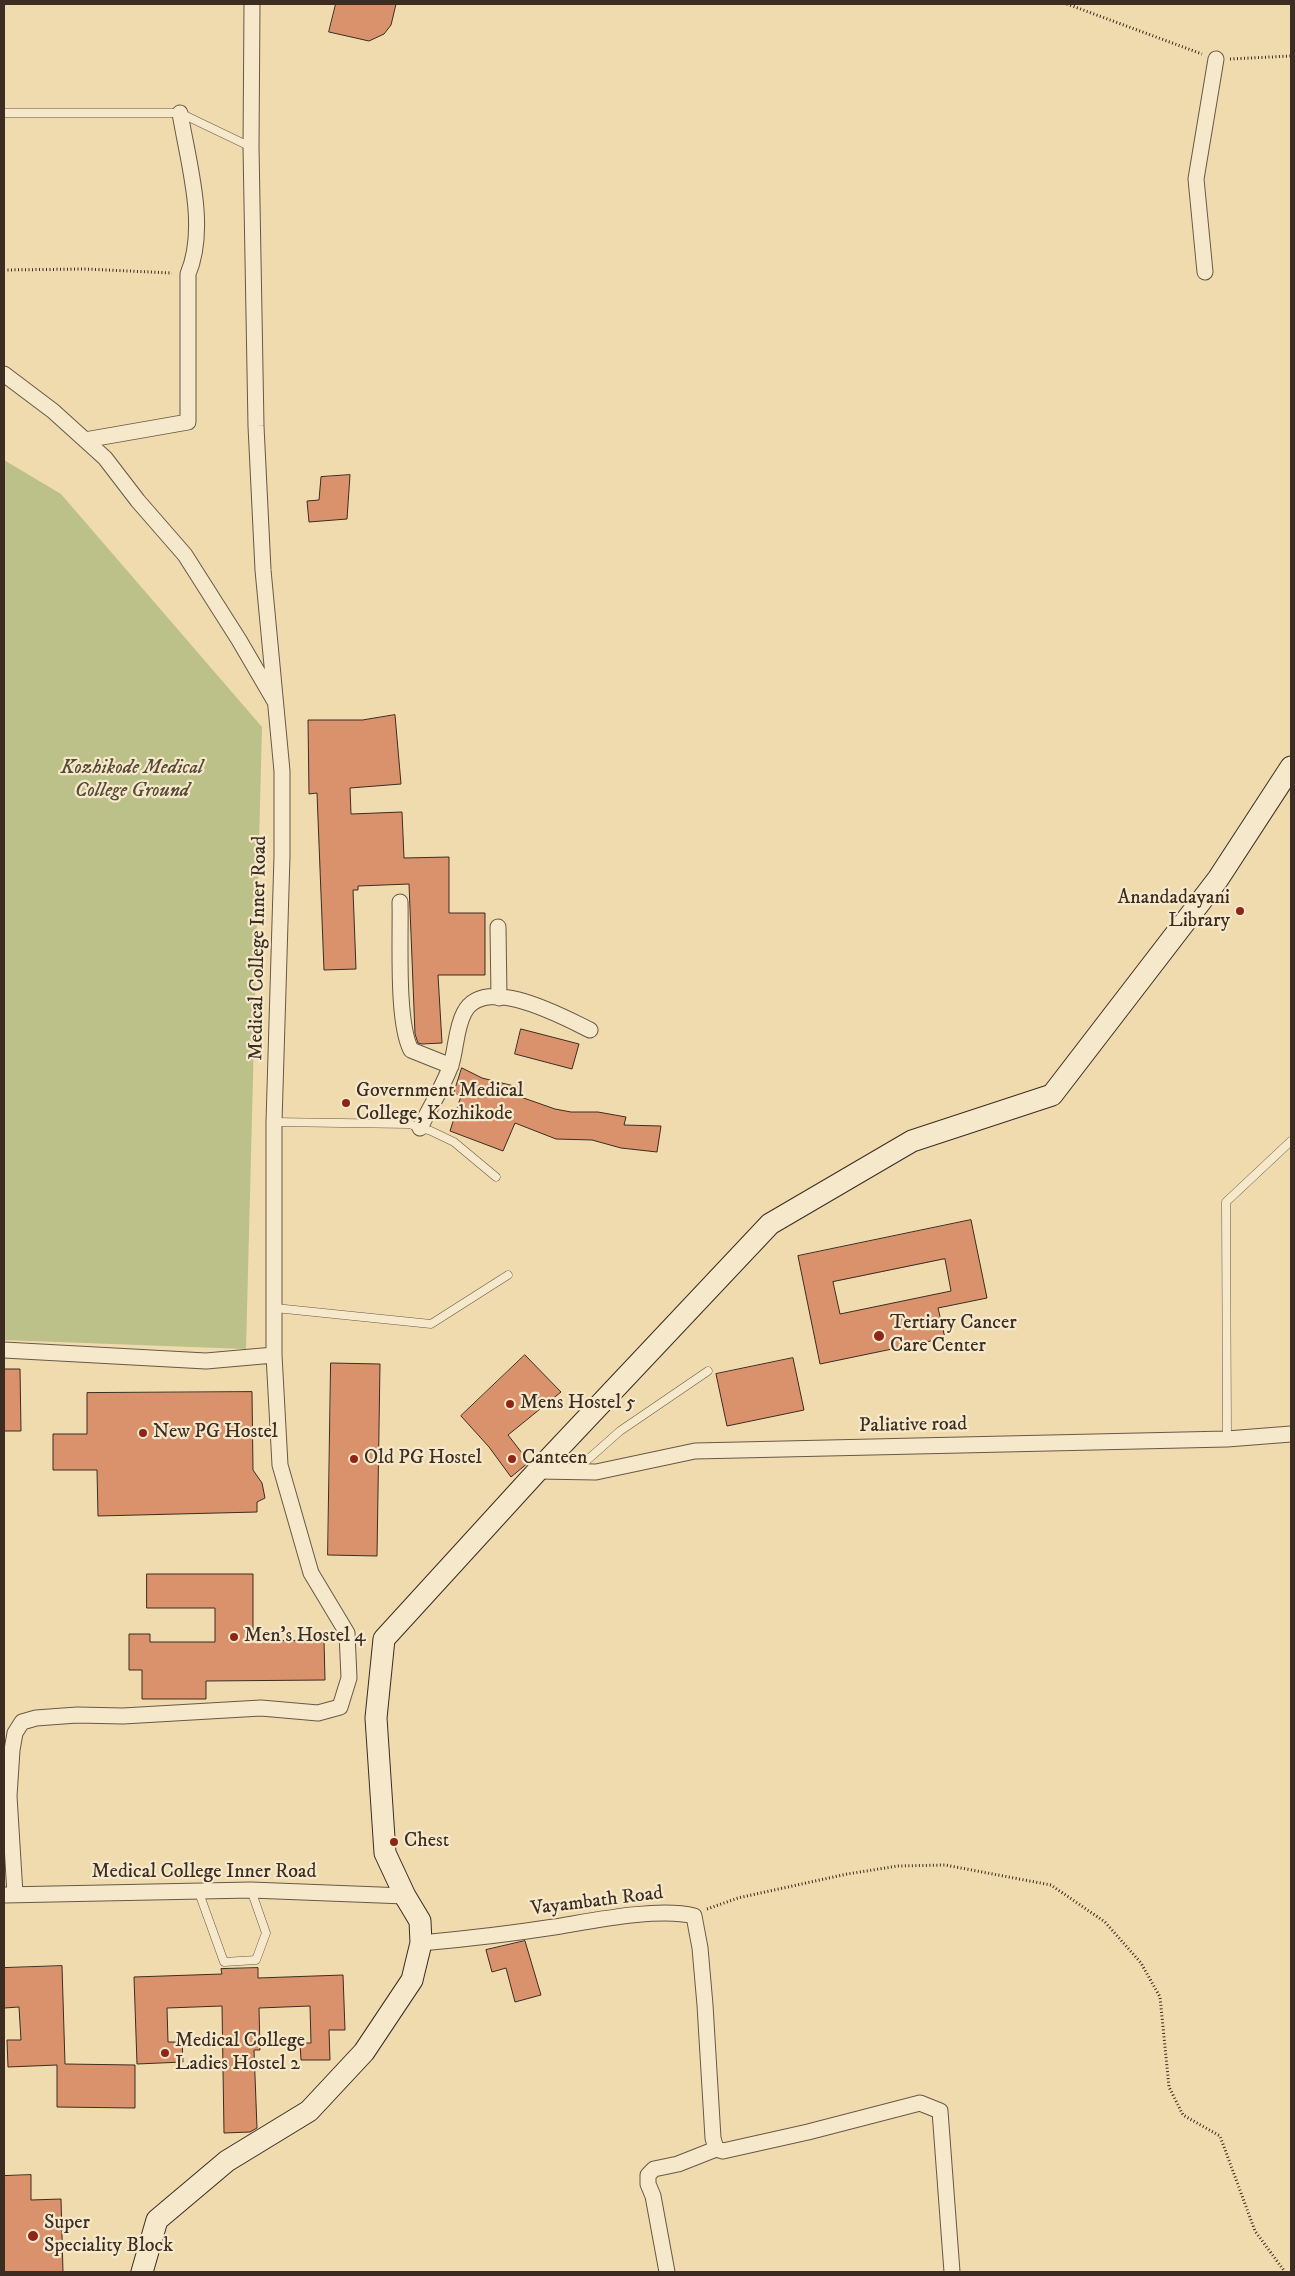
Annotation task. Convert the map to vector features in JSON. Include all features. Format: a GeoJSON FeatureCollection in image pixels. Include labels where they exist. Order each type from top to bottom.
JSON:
{"type":"FeatureCollection","features":[{"type":"Feature","properties":{"kind":"main road"},"geometry":{"type":"LineString","coordinates":[[142,2272],[157,2220],[227,2161],[309,2111],[364,2052],[412,1980],[421,1943],[420,1921],[405,1896],[385,1853],[376,1718],[384,1639],[538,1471],[770,1224],[912,1141],[1052,1095],[1218,879],[1291,767]]}},
{"type":"Feature","properties":{"kind":"street"},"geometry":{"type":"LineString","coordinates":[[252,4],[250,148],[256,426],[263,570],[277,705]]}},
{"type":"Feature","properties":{"kind":"street"},"geometry":{"type":"LineString","coordinates":[[1204,272],[1196,179],[1216,59]]}},
{"type":"Feature","properties":{"kind":"street"},"geometry":{"type":"LineString","coordinates":[[84,440],[188,422],[188,274],[194,260],[197,213],[180,113]]}},
{"type":"Feature","properties":{"kind":"street","name":"Medical College Inner Road"},"geometry":{"type":"LineString","coordinates":[[4,374],[53,411],[105,458],[138,501],[185,555],[239,640],[277,705],[282,770],[282,837],[274,1122],[274,1355],[280,1465],[311,1573],[347,1633],[348,1678],[340,1707],[318,1712],[261,1708],[123,1716],[77,1715],[36,1718],[22,1722],[15,1733],[12,1750],[9,1796],[9,1894],[251,1890],[405,1896]]}},
{"type":"Feature","properties":{"kind":"street"},"geometry":{"type":"LineString","coordinates":[[400,902],[401,981],[405,1039],[411,1050],[451,1066]]}},
{"type":"Feature","properties":{"kind":"street"},"geometry":{"type":"LineString","coordinates":[[498,927],[499,998]]}},
{"type":"Feature","properties":{"kind":"street"},"geometry":{"type":"LineString","coordinates":[[420,1128],[451,1066],[464,1014],[472,1002],[490,997],[536,1005],[590,1030]]}},
{"type":"Feature","properties":{"kind":"street"},"geometry":{"type":"LineString","coordinates":[[4,1350],[206,1361],[274,1355]]}},
{"type":"Feature","properties":{"kind":"street","name":"Paliative road"},"geometry":{"type":"LineString","coordinates":[[538,1471],[596,1472],[694,1451],[1227,1438],[1291,1434]]}},
{"type":"Feature","properties":{"kind":"street","name":"Vayambath Road"},"geometry":{"type":"LineString","coordinates":[[421,1943],[483,1938],[650,1914],[680,1912],[694,1916],[700,1948],[713,2138],[716,2149]]}},
{"type":"Feature","properties":{"kind":"street"},"geometry":{"type":"LineString","coordinates":[[667,2272],[648,2184],[648,2174],[654,2169],[678,2164],[716,2149],[723,2151],[808,2132],[920,2103],[940,2111],[952,2272]]}},
{"type":"Feature","properties":{"kind":"lane"},"geometry":{"type":"LineString","coordinates":[[4,113],[180,113],[250,148]]}},
{"type":"Feature","properties":{"kind":"lane"},"geometry":{"type":"LineString","coordinates":[[274,1122],[409,1124],[454,1142],[496,1177]]}},
{"type":"Feature","properties":{"kind":"lane"},"geometry":{"type":"LineString","coordinates":[[1227,1438],[1226,1202],[1291,1141]]}},
{"type":"Feature","properties":{"kind":"lane"},"geometry":{"type":"LineString","coordinates":[[275,1308],[430,1324],[508,1275]]}},
{"type":"Feature","properties":{"kind":"lane"},"geometry":{"type":"LineString","coordinates":[[575,1472],[620,1431],[708,1371]]}},
{"type":"Feature","properties":{"kind":"lane"},"geometry":{"type":"LineString","coordinates":[[197,1890],[224,1962],[256,1960],[266,1933],[251,1890]]}},
{"type":"Feature","properties":{"kind":"path"},"geometry":{"type":"LineString","coordinates":[[1067,4],[1216,59],[1291,56]]}},
{"type":"Feature","properties":{"kind":"path"},"geometry":{"type":"LineString","coordinates":[[4,270],[84,269],[188,274]]}},
{"type":"Feature","properties":{"kind":"path"},"geometry":{"type":"LineString","coordinates":[[690,1915],[738,1898],[847,1874],[898,1866],[946,1865],[1051,1885],[1105,1922],[1141,1963],[1160,1997],[1169,2087],[1183,2115],[1220,2136],[1255,2231],[1286,2272]]}},
{"type":"Feature","properties":{"kind":"green space","name":"Kozhikode Medical College Ground"},"geometry":{"type":"Polygon","coordinates":[[[4,460],[61,494],[262,727],[246,1349],[4,1340],[4,460]]]}},
{"type":"Feature","properties":{"kind":"building"},"geometry":{"type":"Polygon","coordinates":[[[336,4],[396,4],[391,25],[384,34],[369,41],[329,32],[336,4]]]}},
{"type":"Feature","properties":{"kind":"building"},"geometry":{"type":"Polygon","coordinates":[[[350,475],[347,519],[309,522],[307,501],[319,500],[321,477],[350,475]]]}},
{"type":"Feature","properties":{"kind":"building"},"geometry":{"type":"Polygon","coordinates":[[[395,715],[401,784],[350,788],[351,814],[402,812],[404,858],[449,857],[449,913],[485,913],[485,975],[438,975],[442,1043],[418,1043],[415,1034],[409,884],[358,886],[358,890],[353,890],[356,969],[324,970],[317,793],[309,794],[308,720],[362,720],[395,715]]]}},
{"type":"Feature","properties":{"kind":"building"},"geometry":{"type":"Polygon","coordinates":[[[521,1029],[579,1044],[572,1069],[515,1054],[521,1029]]]}},
{"type":"Feature","properties":{"kind":"building"},"geometry":{"type":"Polygon","coordinates":[[[462,1068],[482,1078],[518,1087],[515,1095],[555,1109],[571,1112],[598,1112],[626,1117],[624,1125],[661,1126],[657,1152],[621,1148],[592,1140],[556,1139],[515,1123],[503,1151],[450,1131],[461,1096],[454,1093],[462,1068]]]}},
{"type":"Feature","properties":{"kind":"building"},"geometry":{"type":"Polygon","coordinates":[[[971,1220],[987,1298],[938,1308],[945,1338],[820,1364],[798,1256],[971,1220]],[[945,1259],[833,1282],[840,1314],[951,1291],[945,1259]]]}},
{"type":"Feature","properties":{"kind":"building","name":"Mens Hostel 5"},"geometry":{"type":"Polygon","coordinates":[[[525,1355],[561,1392],[508,1435],[529,1462],[511,1477],[489,1447],[461,1416],[525,1355]]]}},
{"type":"Feature","properties":{"kind":"building"},"geometry":{"type":"Polygon","coordinates":[[[793,1358],[804,1410],[727,1426],[716,1374],[793,1358]]]}},
{"type":"Feature","properties":{"kind":"building","name":"Old PG Hostel"},"geometry":{"type":"Polygon","coordinates":[[[331,1363],[380,1364],[377,1556],[328,1555],[331,1363]]]}},
{"type":"Feature","properties":{"kind":"building"},"geometry":{"type":"Polygon","coordinates":[[[4,1369],[20,1369],[21,1431],[4,1431],[4,1369]]]}},
{"type":"Feature","properties":{"kind":"building"},"geometry":{"type":"Polygon","coordinates":[[[252,1392],[253,1470],[262,1483],[265,1498],[257,1502],[257,1512],[98,1516],[97,1470],[53,1470],[53,1434],[87,1434],[87,1393],[252,1392]]]}},
{"type":"Feature","properties":{"kind":"building","name":"Men's Hostel 4"},"geometry":{"type":"Polygon","coordinates":[[[147,1574],[253,1574],[253,1641],[324,1640],[325,1680],[206,1681],[206,1699],[142,1699],[142,1670],[129,1670],[129,1634],[150,1634],[150,1642],[215,1642],[215,1608],[147,1608],[147,1574]]]}},
{"type":"Feature","properties":{"kind":"building"},"geometry":{"type":"Polygon","coordinates":[[[525,1941],[541,1995],[515,2002],[506,1968],[492,1972],[486,1950],[525,1941]]]}},
{"type":"Feature","properties":{"kind":"building"},"geometry":{"type":"Polygon","coordinates":[[[62,1966],[65,2064],[135,2065],[135,2108],[57,2107],[57,2065],[8,2067],[7,2040],[21,2040],[19,2007],[4,2008],[4,1968],[62,1966]]]}},
{"type":"Feature","properties":{"kind":"building","name":"Medical College Ladies Hostel 2"},"geometry":{"type":"Polygon","coordinates":[[[258,1968],[258,1978],[343,1975],[345,2030],[329,2030],[330,2060],[301,2060],[300,2043],[311,2043],[310,2006],[259,2008],[260,2050],[254,2050],[257,2128],[250,2132],[224,2133],[222,2006],[167,2008],[168,2042],[182,2042],[183,2062],[137,2064],[134,1977],[222,1974],[221,1969],[258,1968]]]}},
{"type":"Feature","properties":{"kind":"building","name":"Super Speciality Block"},"geometry":{"type":"Polygon","coordinates":[[[31,2175],[31,2200],[61,2199],[63,2272],[4,2272],[4,2176],[31,2175]]]}},
{"type":"Feature","properties":{"kind":"place","name":"Anandadayani Library"},"geometry":{"type":"Point","coordinates":[1240,911]}},
{"type":"Feature","properties":{"kind":"place","name":"Government Medical College, Kozhikode"},"geometry":{"type":"Point","coordinates":[346,1103]}},
{"type":"Feature","properties":{"kind":"place","name":"Tertiary Cancer Care Center"},"geometry":{"type":"Point","coordinates":[879,1336]}},
{"type":"Feature","properties":{"kind":"place","name":"Mens Hostel 5"},"geometry":{"type":"Point","coordinates":[510,1404]}},
{"type":"Feature","properties":{"kind":"place","name":"New PG Hostel"},"geometry":{"type":"Point","coordinates":[143,1433]}},
{"type":"Feature","properties":{"kind":"place","name":"Old PG Hostel"},"geometry":{"type":"Point","coordinates":[354,1459]}},
{"type":"Feature","properties":{"kind":"place","name":"Canteen"},"geometry":{"type":"Point","coordinates":[512,1459]}},
{"type":"Feature","properties":{"kind":"place","name":"Men's Hostel 4"},"geometry":{"type":"Point","coordinates":[234,1637]}},
{"type":"Feature","properties":{"kind":"place","name":"Chest"},"geometry":{"type":"Point","coordinates":[394,1842]}},
{"type":"Feature","properties":{"kind":"place","name":"Medical College Ladies Hostel 2"},"geometry":{"type":"Point","coordinates":[165,2053]}},
{"type":"Feature","properties":{"kind":"place","name":"Super Speciality Block"},"geometry":{"type":"Point","coordinates":[33,2236]}}]}
